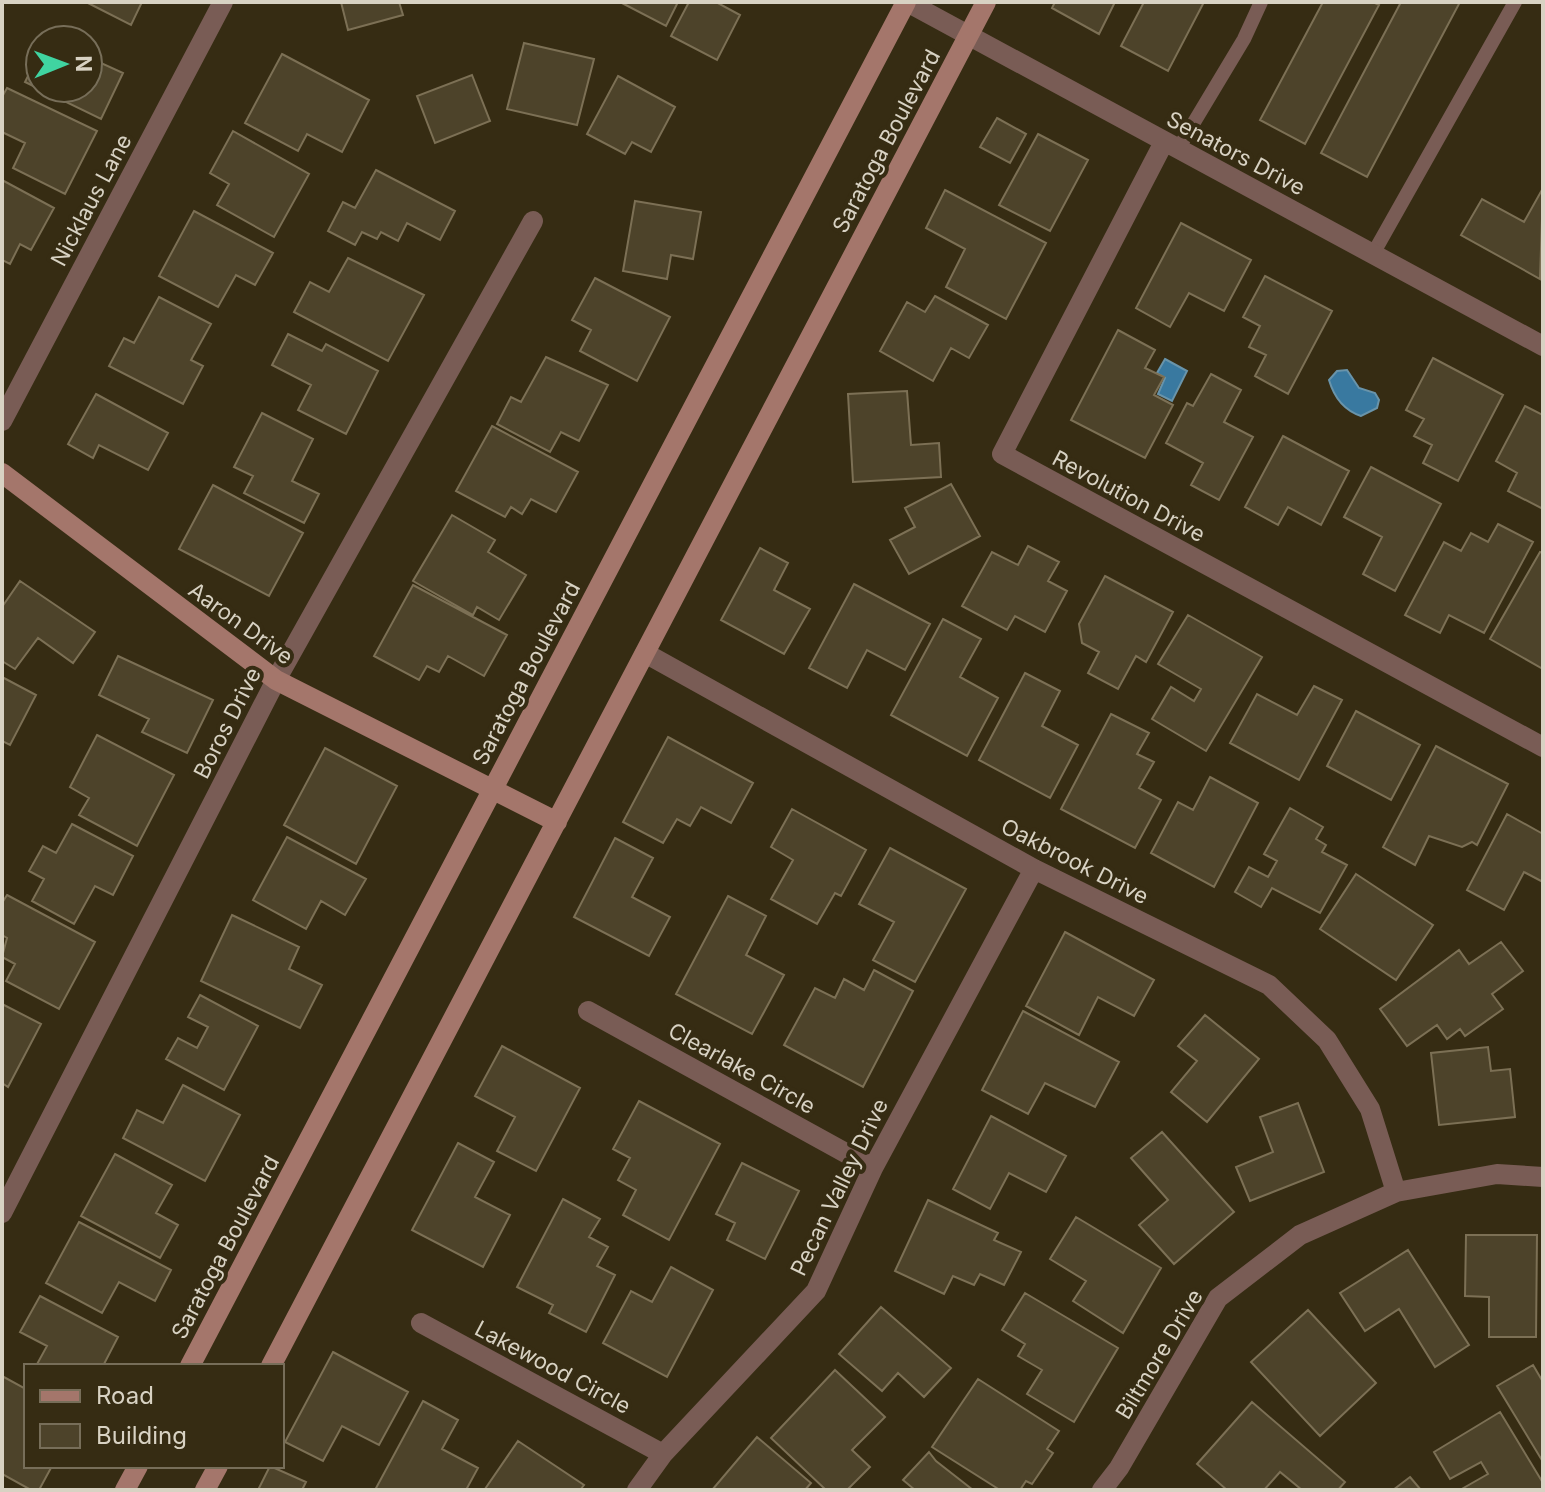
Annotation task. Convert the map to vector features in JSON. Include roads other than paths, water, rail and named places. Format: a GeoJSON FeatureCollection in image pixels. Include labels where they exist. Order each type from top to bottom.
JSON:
{"type":"FeatureCollection","features":[{"type":"Feature","properties":{"kind":"main road","name":"Saratoga Boulevard"},"geometry":{"type":"LineString","coordinates":[[191,1364],[907,2]]}},
{"type":"Feature","properties":{"kind":"main road","name":"Saratoga Boulevard"},"geometry":{"type":"LineString","coordinates":[[272,1364],[986,2]]}},
{"type":"Feature","properties":{"kind":"main road","name":"Aaron Drive"},"geometry":{"type":"LineString","coordinates":[[2,473],[276,680],[557,822]]}},
{"type":"Feature","properties":{"kind":"main road"},"geometry":{"type":"LineString","coordinates":[[125,1490],[137,1468]]}},
{"type":"Feature","properties":{"kind":"main road"},"geometry":{"type":"LineString","coordinates":[[205,1490],[217,1468]]}},
{"type":"Feature","properties":{"kind":"street","name":"Nicklaus Lane"},"geometry":{"type":"LineString","coordinates":[[2,421],[223,2]]}},
{"type":"Feature","properties":{"kind":"street","name":"Senators Drive"},"geometry":{"type":"LineString","coordinates":[[907,2],[1543,346]]}},
{"type":"Feature","properties":{"kind":"street","name":"Revolution Drive"},"geometry":{"type":"LineString","coordinates":[[1171,145],[1002,454],[1543,747]]}},
{"type":"Feature","properties":{"kind":"street","name":"Boros Drive"},"geometry":{"type":"LineString","coordinates":[[2,1213],[276,680],[533,221]]}},
{"type":"Feature","properties":{"kind":"street","name":"Oakbrook Drive"},"geometry":{"type":"LineString","coordinates":[[645,653],[1034,869],[1269,985],[1327,1040],[1370,1109],[1396,1192]]}},
{"type":"Feature","properties":{"kind":"street","name":"Pecan Valley Drive"},"geometry":{"type":"LineString","coordinates":[[637,1490],[663,1454],[816,1291],[873,1168],[1034,869]]}},
{"type":"Feature","properties":{"kind":"street","name":"Clearlake Circle"},"geometry":{"type":"LineString","coordinates":[[588,1011],[873,1168]]}},
{"type":"Feature","properties":{"kind":"street","name":"Biltmore Drive"},"geometry":{"type":"LineString","coordinates":[[1102,1490],[1119,1468],[1218,1298],[1300,1235],[1396,1192],[1497,1174],[1543,1177]]}},
{"type":"Feature","properties":{"kind":"street","name":"Lakewood Circle"},"geometry":{"type":"LineString","coordinates":[[421,1323],[663,1454]]}},
{"type":"Feature","properties":{"kind":"lane"},"geometry":{"type":"LineString","coordinates":[[1171,145],[1244,39],[1261,2]]}},
{"type":"Feature","properties":{"kind":"lane"},"geometry":{"type":"LineString","coordinates":[[1373,254],[1515,2]]}},
{"type":"Feature","properties":{"kind":"water"},"geometry":{"type":"Polygon","coordinates":[[[1165,359],[1187,371],[1172,401],[1158,394],[1165,378],[1157,373],[1165,359]]]}},
{"type":"Feature","properties":{"kind":"water"},"geometry":{"type":"Polygon","coordinates":[[[1347,370],[1359,388],[1375,393],[1379,400],[1377,408],[1361,416],[1340,402],[1329,380],[1337,371],[1347,370]]]}}]}
